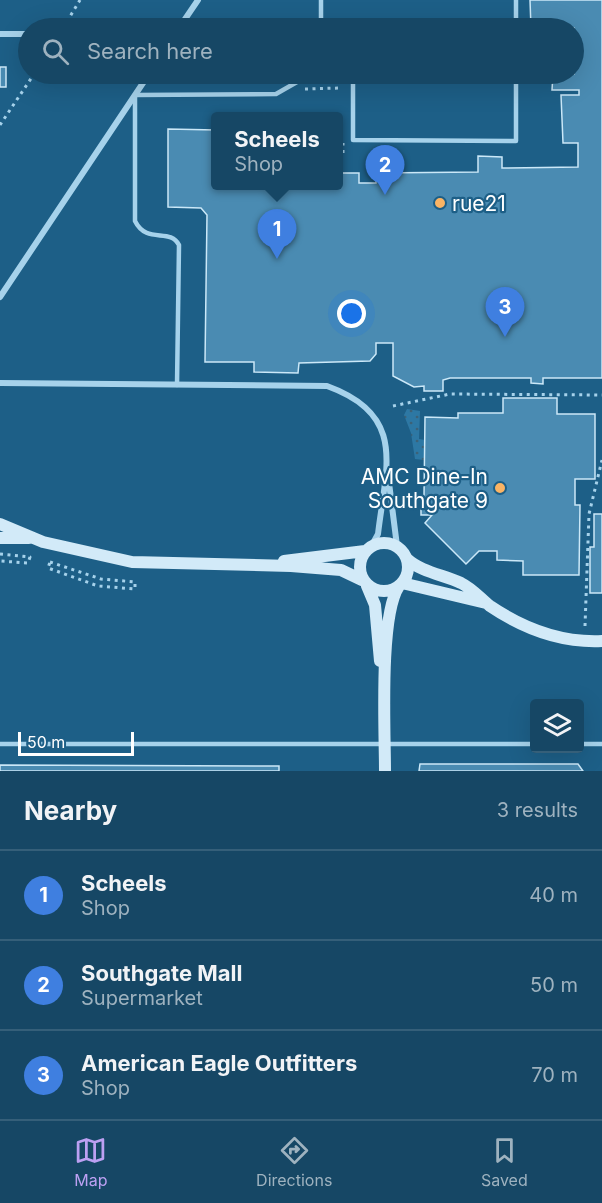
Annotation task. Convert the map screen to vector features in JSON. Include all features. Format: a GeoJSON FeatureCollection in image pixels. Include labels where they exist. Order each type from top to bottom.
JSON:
{"type":"FeatureCollection","features":[{"type":"Feature","properties":{"kind":"street"},"geometry":{"type":"LineString","coordinates":[[186,18],[198,0]]}},
{"type":"Feature","properties":{"kind":"street"},"geometry":{"type":"LineString","coordinates":[[0,34],[18,34]]}},
{"type":"Feature","properties":{"kind":"street"},"geometry":{"type":"LineString","coordinates":[[0,297],[142,84]]}},
{"type":"Feature","properties":{"kind":"street"},"geometry":{"type":"LineString","coordinates":[[0,383],[327,386],[345,393],[379,419],[387,443],[378,534],[359,565],[375,604],[385,683]]}},
{"type":"Feature","properties":{"kind":"street"},"geometry":{"type":"LineString","coordinates":[[386,463],[397,546],[407,559],[419,568],[450,578],[474,590],[488,604]]}},
{"type":"Feature","properties":{"kind":"street"},"geometry":{"type":"LineString","coordinates":[[0,524],[43,542],[132,562],[261,564],[341,570],[381,592],[401,585],[488,604],[543,634],[571,640],[602,641]]}},
{"type":"Feature","properties":{"kind":"street"},"geometry":{"type":"LineString","coordinates":[[0,538],[30,538]]}},
{"type":"Feature","properties":{"kind":"street"},"geometry":{"type":"LineString","coordinates":[[261,564],[389,543],[397,546]]}},
{"type":"Feature","properties":{"kind":"street"},"geometry":{"type":"LineString","coordinates":[[385,771],[385,683],[389,614],[408,568],[407,559]]}},
{"type":"Feature","properties":{"kind":"lane"},"geometry":{"type":"LineString","coordinates":[[321,0],[321,18]]}},
{"type":"Feature","properties":{"kind":"lane"},"geometry":{"type":"LineString","coordinates":[[516,0],[516,18]]}},
{"type":"Feature","properties":{"kind":"lane"},"geometry":{"type":"LineString","coordinates":[[177,385],[179,245],[171,237],[145,233],[140,230],[135,220],[135,95],[276,94],[294,84]]}},
{"type":"Feature","properties":{"kind":"lane"},"geometry":{"type":"LineString","coordinates":[[353,84],[353,140],[506,141],[516,141],[516,84]]}},
{"type":"Feature","properties":{"kind":"lane"},"geometry":{"type":"LineString","coordinates":[[0,744],[530,744]]}},
{"type":"Feature","properties":{"kind":"lane"},"geometry":{"type":"LineString","coordinates":[[584,744],[602,744]]}},
{"type":"Feature","properties":{"kind":"path"},"geometry":{"type":"LineString","coordinates":[[69,18],[80,0]]}},
{"type":"Feature","properties":{"kind":"path"},"geometry":{"type":"LineString","coordinates":[[0,125],[27,84]]}},
{"type":"Feature","properties":{"kind":"path"},"geometry":{"type":"LineString","coordinates":[[303,90],[343,88]]}},
{"type":"Feature","properties":{"kind":"path"},"geometry":{"type":"LineString","coordinates":[[343,142],[343,153]]}},
{"type":"Feature","properties":{"kind":"path"},"geometry":{"type":"LineString","coordinates":[[393,406],[450,394],[602,395]]}},
{"type":"Feature","properties":{"kind":"path"},"geometry":{"type":"LineString","coordinates":[[585,626],[589,514],[602,460]]}},
{"type":"Feature","properties":{"kind":"path"},"geometry":{"type":"LineString","coordinates":[[0,554],[30,556],[28,563],[0,561]]}},
{"type":"Feature","properties":{"kind":"path"},"geometry":{"type":"LineString","coordinates":[[50,562],[95,578],[135,582],[135,589],[98,586],[48,568],[50,562]]}},
{"type":"Feature","properties":{"kind":"shaded area"},"geometry":{"type":"Polygon","coordinates":[[[407,409],[420,411],[419,439],[425,440],[424,460],[415,459],[411,433],[404,415],[407,409]]]}},
{"type":"Feature","properties":{"kind":"building"},"geometry":{"type":"Polygon","coordinates":[[[530,0],[602,0],[602,378],[543,378],[543,384],[531,383],[531,378],[450,378],[443,380],[443,391],[424,391],[424,386],[414,387],[393,376],[393,343],[376,343],[376,354],[370,361],[299,363],[298,373],[254,372],[254,362],[205,362],[207,215],[201,208],[168,207],[168,129],[211,130],[211,190],[343,190],[343,173],[359,173],[359,183],[376,183],[376,173],[478,172],[478,156],[502,157],[502,168],[578,167],[578,143],[563,143],[561,95],[579,95],[579,90],[552,90],[552,84],[584,84],[584,18],[531,18],[530,0]]]}},
{"type":"Feature","properties":{"kind":"building"},"geometry":{"type":"Polygon","coordinates":[[[0,67],[6,67],[6,87],[0,87],[0,67]]]}},
{"type":"Feature","properties":{"kind":"building","name":"AMC Dine-In Southgate 9"},"geometry":{"type":"Polygon","coordinates":[[[503,398],[557,398],[557,414],[595,414],[595,479],[575,479],[575,505],[580,505],[579,575],[523,575],[523,561],[497,560],[497,551],[479,551],[466,564],[425,523],[432,515],[421,515],[421,497],[424,497],[425,417],[458,418],[458,413],[503,413],[503,398]]]}},
{"type":"Feature","properties":{"kind":"building"},"geometry":{"type":"Polygon","coordinates":[[[594,514],[602,514],[602,593],[590,593],[590,547],[594,547],[594,514]]]}},
{"type":"Feature","properties":{"kind":"building"},"geometry":{"type":"Polygon","coordinates":[[[420,764],[578,764],[583,771],[419,771],[420,764]]]}},
{"type":"Feature","properties":{"kind":"building"},"geometry":{"type":"Polygon","coordinates":[[[0,765],[279,766],[279,771],[0,771],[0,765]]]}},
{"type":"Feature","properties":{"kind":"place","name":"Southgate Mall"},"geometry":{"type":"Point","coordinates":[385,195]}},
{"type":"Feature","properties":{"kind":"place","name":"rue21"},"geometry":{"type":"Point","coordinates":[440,203]}},
{"type":"Feature","properties":{"kind":"place","name":"Scheels"},"geometry":{"type":"Point","coordinates":[277,259]}},
{"type":"Feature","properties":{"kind":"place","name":"American Eagle Outfitters"},"geometry":{"type":"Point","coordinates":[505,337]}},
{"type":"Feature","properties":{"kind":"place","name":"AMC Dine-In Southgate 9"},"geometry":{"type":"Point","coordinates":[500,488]}}]}
